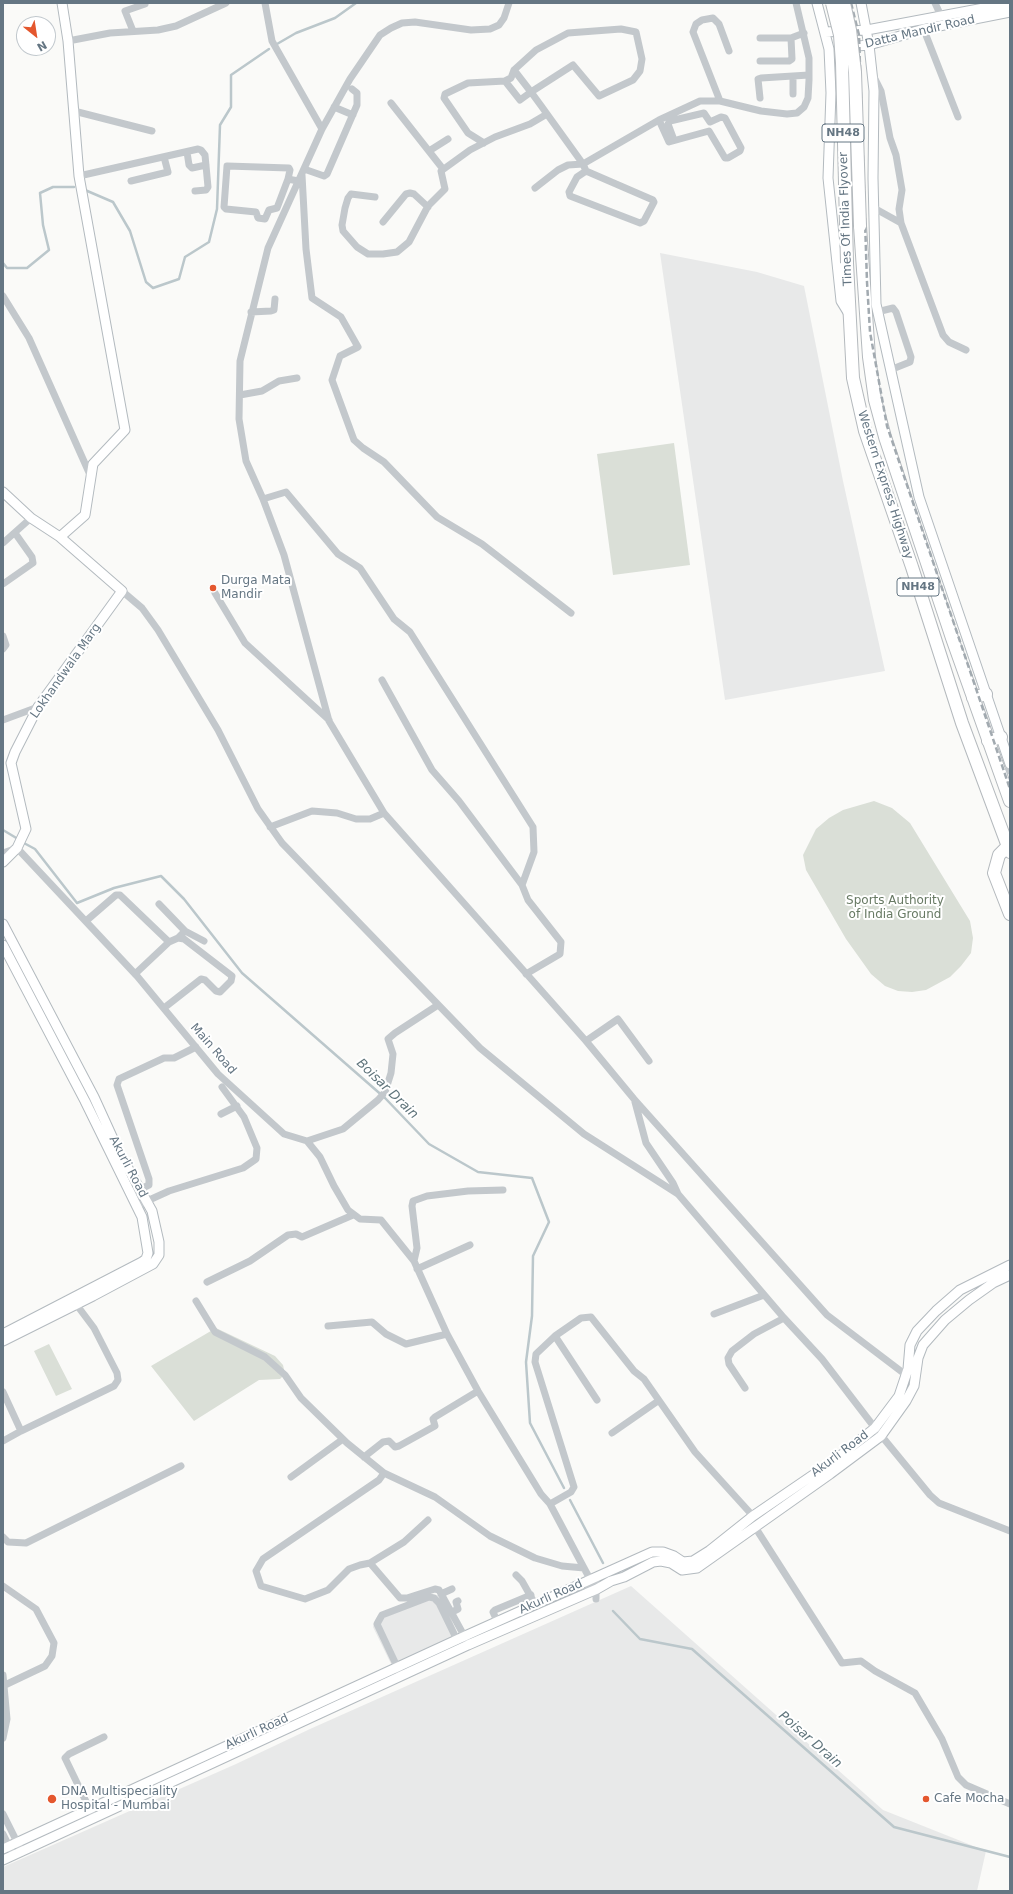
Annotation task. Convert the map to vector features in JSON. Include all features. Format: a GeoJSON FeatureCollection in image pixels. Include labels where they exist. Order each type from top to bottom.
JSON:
{"type":"FeatureCollection","features":[{"type":"Feature","properties":{"kind":"highway","name":"Times Of India Flyover"},"geometry":{"type":"LineString","coordinates":[[832,3],[840,35],[842,63],[847,263],[851,316]]}},
{"type":"Feature","properties":{"kind":"highway","name":"Times Of India Flyover"},"geometry":{"type":"LineString","coordinates":[[844,3],[850,30],[855,72],[856,149],[863,261],[874,310]]}},
{"type":"Feature","properties":{"kind":"highway","name":"Western Express Highway"},"geometry":{"type":"LineString","coordinates":[[874,310],[871,373],[875,400],[883,430],[988,741],[1005,772],[1010,801]]}},
{"type":"Feature","properties":{"kind":"highway","name":"Western Express Highway"},"geometry":{"type":"LineString","coordinates":[[851,316],[853,378],[864,431],[912,567],[962,723],[1009,849]]}},
{"type":"Feature","properties":{"kind":"highway"},"geometry":{"type":"LineString","coordinates":[[973,698],[986,694]]}},
{"type":"Feature","properties":{"kind":"highway"},"geometry":{"type":"LineString","coordinates":[[988,741],[1001,737]]}},
{"type":"Feature","properties":{"kind":"highway"},"geometry":{"type":"LineString","coordinates":[[1009,849],[999,855],[994,873],[1010,914]]}},
{"type":"Feature","properties":{"kind":"street"},"geometry":{"type":"LineString","coordinates":[[60,536],[85,515],[93,464],[125,430],[79,176],[68,41],[62,3]]}},
{"type":"Feature","properties":{"kind":"street"},"geometry":{"type":"LineString","coordinates":[[68,41],[110,33],[158,30],[176,26],[226,3]]}},
{"type":"Feature","properties":{"kind":"street"},"geometry":{"type":"LineString","coordinates":[[265,3],[272,41],[322,129]]}},
{"type":"Feature","properties":{"kind":"street"},"geometry":{"type":"LineString","coordinates":[[509,3],[504,18],[499,25],[490,29],[471,30],[415,22],[402,23],[391,28],[380,35],[350,78],[322,129],[268,248],[240,361],[239,419],[246,461],[263,499],[284,555],[329,720],[384,813],[586,1041],[634,1100],[827,1315],[906,1375]]}},
{"type":"Feature","properties":{"kind":"street"},"geometry":{"type":"LineString","coordinates":[[534,188],[558,170],[568,165],[584,167],[653,200],[654,202],[644,221],[640,223],[570,196],[569,192],[584,167],[659,120],[700,101],[720,101],[761,111],[788,114],[797,113],[804,107],[808,98],[809,58],[796,3]]}},
{"type":"Feature","properties":{"kind":"street"},"geometry":{"type":"LineString","coordinates":[[817,3],[829,49],[831,93],[828,178],[841,301],[851,316]]}},
{"type":"Feature","properties":{"kind":"street"},"geometry":{"type":"LineString","coordinates":[[861,3],[869,44],[874,91],[874,310],[890,370],[919,497],[1010,764]]}},
{"type":"Feature","properties":{"kind":"street"},"geometry":{"type":"LineString","coordinates":[[935,3],[941,16]]}},
{"type":"Feature","properties":{"kind":"street","name":"Datta Mandir Road"},"geometry":{"type":"LineString","coordinates":[[825,32],[866,30],[1010,3]]}},
{"type":"Feature","properties":{"kind":"street"},"geometry":{"type":"LineString","coordinates":[[132,32],[125,11],[145,4]]}},
{"type":"Feature","properties":{"kind":"street","name":"Datta Mandir Road"},"geometry":{"type":"LineString","coordinates":[[829,49],[869,44],[924,29],[1010,12]]}},
{"type":"Feature","properties":{"kind":"street"},"geometry":{"type":"LineString","coordinates":[[720,101],[693,32],[696,24],[702,20],[713,18],[719,24],[729,51]]}},
{"type":"Feature","properties":{"kind":"street"},"geometry":{"type":"LineString","coordinates":[[920,19],[958,117]]}},
{"type":"Feature","properties":{"kind":"street"},"geometry":{"type":"LineString","coordinates":[[484,143],[468,133],[444,98],[445,94],[468,84],[505,81],[511,78],[514,70],[536,50],[568,33],[621,29],[636,32],[642,59],[640,71],[633,80],[599,96],[573,64],[520,100],[505,81]]}},
{"type":"Feature","properties":{"kind":"street"},"geometry":{"type":"LineString","coordinates":[[760,38],[791,38],[804,33]]}},
{"type":"Feature","properties":{"kind":"street"},"geometry":{"type":"LineString","coordinates":[[760,61],[789,61],[792,59],[791,38]]}},
{"type":"Feature","properties":{"kind":"street"},"geometry":{"type":"LineString","coordinates":[[514,70],[584,167]]}},
{"type":"Feature","properties":{"kind":"street"},"geometry":{"type":"LineString","coordinates":[[872,74],[881,91],[890,138],[896,155],[902,190],[899,209],[901,223],[943,335],[949,342],[966,350]]}},
{"type":"Feature","properties":{"kind":"street"},"geometry":{"type":"LineString","coordinates":[[760,98],[758,79],[809,75]]}},
{"type":"Feature","properties":{"kind":"street"},"geometry":{"type":"LineString","coordinates":[[793,76],[793,94]]}},
{"type":"Feature","properties":{"kind":"street"},"geometry":{"type":"LineString","coordinates":[[303,170],[324,176],[327,174],[357,105],[357,93],[352,88]]}},
{"type":"Feature","properties":{"kind":"street"},"geometry":{"type":"LineString","coordinates":[[391,103],[443,169]]}},
{"type":"Feature","properties":{"kind":"street"},"geometry":{"type":"LineString","coordinates":[[334,107],[353,115]]}},
{"type":"Feature","properties":{"kind":"street"},"geometry":{"type":"LineString","coordinates":[[74,111],[152,131]]}},
{"type":"Feature","properties":{"kind":"street"},"geometry":{"type":"LineString","coordinates":[[674,140],[668,124],[670,121],[704,113],[710,122],[709,131],[725,158],[728,158],[740,151],[741,148],[725,118],[721,117],[710,122]]}},
{"type":"Feature","properties":{"kind":"street"},"geometry":{"type":"LineString","coordinates":[[375,197],[351,194],[348,198],[342,225],[343,231],[349,239],[368,254],[397,252],[409,242],[428,207],[445,189],[441,171],[443,169],[470,150],[530,124],[547,114]]}},
{"type":"Feature","properties":{"kind":"street"},"geometry":{"type":"LineString","coordinates":[[659,120],[669,142],[709,131]]}},
{"type":"Feature","properties":{"kind":"street"},"geometry":{"type":"LineString","coordinates":[[429,151],[448,139]]}},
{"type":"Feature","properties":{"kind":"street"},"geometry":{"type":"LineString","coordinates":[[79,176],[202,150],[205,154],[208,187],[206,190],[195,192]]}},
{"type":"Feature","properties":{"kind":"street"},"geometry":{"type":"LineString","coordinates":[[187,152],[192,168],[206,165]]}},
{"type":"Feature","properties":{"kind":"street"},"geometry":{"type":"LineString","coordinates":[[131,181],[168,172],[164,157]]}},
{"type":"Feature","properties":{"kind":"street"},"geometry":{"type":"LineString","coordinates":[[227,166],[289,168],[288,179],[275,210],[269,210],[265,219],[258,218],[256,212],[226,209],[224,207],[227,166]]}},
{"type":"Feature","properties":{"kind":"street"},"geometry":{"type":"LineString","coordinates":[[303,170],[306,249],[312,298],[341,317],[358,347],[340,356],[332,380],[354,440],[384,462],[437,517],[482,544],[571,613]]}},
{"type":"Feature","properties":{"kind":"street"},"geometry":{"type":"LineString","coordinates":[[288,179],[298,181]]}},
{"type":"Feature","properties":{"kind":"street"},"geometry":{"type":"LineString","coordinates":[[383,222],[406,194],[414,194],[428,207]]}},
{"type":"Feature","properties":{"kind":"street"},"geometry":{"type":"LineString","coordinates":[[279,202],[288,204]]}},
{"type":"Feature","properties":{"kind":"street"},"geometry":{"type":"LineString","coordinates":[[874,208],[901,223]]}},
{"type":"Feature","properties":{"kind":"street"},"geometry":{"type":"LineString","coordinates":[[3,296],[29,338],[91,477]]}},
{"type":"Feature","properties":{"kind":"street"},"geometry":{"type":"LineString","coordinates":[[251,312],[271,312],[274,310],[275,299]]}},
{"type":"Feature","properties":{"kind":"street"},"geometry":{"type":"LineString","coordinates":[[874,310],[893,308],[896,312],[911,357],[910,362],[890,370]]}},
{"type":"Feature","properties":{"kind":"street"},"geometry":{"type":"LineString","coordinates":[[240,395],[262,391],[279,381],[297,378]]}},
{"type":"Feature","properties":{"kind":"street"},"geometry":{"type":"LineString","coordinates":[[3,492],[31,518],[60,536],[142,608],[179,663],[218,730],[258,809],[270,827],[282,842],[438,1005],[480,1048],[584,1134],[678,1194]]}},
{"type":"Feature","properties":{"kind":"street"},"geometry":{"type":"LineString","coordinates":[[263,499],[286,492],[338,554],[360,568],[394,619],[410,632],[533,828],[534,852],[522,885]]}},
{"type":"Feature","properties":{"kind":"street"},"geometry":{"type":"LineString","coordinates":[[3,543],[31,518]]}},
{"type":"Feature","properties":{"kind":"street"},"geometry":{"type":"LineString","coordinates":[[3,584],[33,563],[32,557],[15,533]]}},
{"type":"Feature","properties":{"kind":"street","name":"Lokhandwala Marg"},"geometry":{"type":"LineString","coordinates":[[3,862],[18,847],[26,829],[25,820],[14,782],[11,763],[15,752],[38,707],[122,591]]}},
{"type":"Feature","properties":{"kind":"street"},"geometry":{"type":"LineString","coordinates":[[216,593],[245,643],[329,720]]}},
{"type":"Feature","properties":{"kind":"street"},"geometry":{"type":"LineString","coordinates":[[3,636],[6,645],[3,649]]}},
{"type":"Feature","properties":{"kind":"street"},"geometry":{"type":"LineString","coordinates":[[382,680],[432,770],[459,802],[522,885],[528,900],[561,942],[560,954],[526,974]]}},
{"type":"Feature","properties":{"kind":"street"},"geometry":{"type":"LineString","coordinates":[[3,720],[38,707]]}},
{"type":"Feature","properties":{"kind":"street"},"geometry":{"type":"LineString","coordinates":[[270,827],[312,811],[337,813],[356,819],[370,819],[384,813]]}},
{"type":"Feature","properties":{"kind":"street"},"geometry":{"type":"LineString","coordinates":[[3,853],[18,847]]}},
{"type":"Feature","properties":{"kind":"street","name":"Main Road"},"geometry":{"type":"LineString","coordinates":[[18,847],[135,974],[218,1074],[284,1134],[307,1141]]}},
{"type":"Feature","properties":{"kind":"street"},"geometry":{"type":"LineString","coordinates":[[86,921],[116,895],[120,895],[169,942]]}},
{"type":"Feature","properties":{"kind":"street"},"geometry":{"type":"LineString","coordinates":[[159,904],[185,930],[204,941]]}},
{"type":"Feature","properties":{"kind":"street","name":"Akurli Road"},"geometry":{"type":"LineString","coordinates":[[3,924],[152,1211],[159,1242],[159,1255]]}},
{"type":"Feature","properties":{"kind":"street"},"geometry":{"type":"LineString","coordinates":[[135,974],[169,942],[178,938],[185,930]]}},
{"type":"Feature","properties":{"kind":"street"},"geometry":{"type":"LineString","coordinates":[[164,1008],[201,980],[205,980],[216,992],[220,992],[231,981],[232,976],[184,939],[178,938]]}},
{"type":"Feature","properties":{"kind":"street","name":"Akurli Road"},"geometry":{"type":"LineString","coordinates":[[3,945],[85,1101],[142,1217],[148,1253]]}},
{"type":"Feature","properties":{"kind":"street"},"geometry":{"type":"LineString","coordinates":[[438,1005],[388,1039],[393,1054],[391,1073],[382,1095],[343,1129],[307,1141],[320,1157],[348,1210],[360,1219],[381,1220],[414,1261],[448,1334],[478,1391],[541,1494],[550,1504],[584,1568],[593,1578],[594,1594]]}},
{"type":"Feature","properties":{"kind":"street"},"geometry":{"type":"LineString","coordinates":[[586,1041],[618,1019],[649,1061]]}},
{"type":"Feature","properties":{"kind":"street"},"geometry":{"type":"LineString","coordinates":[[130,1194],[150,1184],[117,1085],[119,1080],[164,1058],[174,1058],[196,1046]]}},
{"type":"Feature","properties":{"kind":"street"},"geometry":{"type":"LineString","coordinates":[[136,1206],[169,1191],[243,1168],[256,1159],[257,1148],[244,1117],[222,1087]]}},
{"type":"Feature","properties":{"kind":"street"},"geometry":{"type":"LineString","coordinates":[[85,1101],[94,1097]]}},
{"type":"Feature","properties":{"kind":"street"},"geometry":{"type":"LineString","coordinates":[[634,1100],[646,1143],[673,1183],[678,1194],[784,1318],[822,1359],[921,1485],[939,1502],[1010,1531]]}},
{"type":"Feature","properties":{"kind":"street"},"geometry":{"type":"LineString","coordinates":[[221,1114],[237,1106]]}},
{"type":"Feature","properties":{"kind":"street"},"geometry":{"type":"LineString","coordinates":[[100,1134],[109,1130]]}},
{"type":"Feature","properties":{"kind":"street"},"geometry":{"type":"LineString","coordinates":[[414,1261],[417,1248],[412,1206],[413,1201],[427,1196],[454,1192],[503,1190]]}},
{"type":"Feature","properties":{"kind":"street"},"geometry":{"type":"LineString","coordinates":[[207,1282],[250,1261],[288,1235],[296,1234],[302,1237],[353,1215]]}},
{"type":"Feature","properties":{"kind":"street"},"geometry":{"type":"LineString","coordinates":[[417,1268],[470,1246]]}},
{"type":"Feature","properties":{"kind":"street"},"geometry":{"type":"LineString","coordinates":[[3,1334],[74,1302],[130,1272],[154,1264],[159,1255],[148,1253],[146,1259],[130,1272]]}},
{"type":"Feature","properties":{"kind":"street","name":"Akurli Road"},"geometry":{"type":"LineString","coordinates":[[3,1860],[261,1741],[461,1638],[538,1602],[652,1552],[663,1552],[674,1556],[683,1562],[693,1561],[709,1551],[754,1516],[835,1460],[875,1428],[899,1396],[906,1375],[910,1345],[917,1331],[936,1311],[960,1290],[1010,1264]]}},
{"type":"Feature","properties":{"kind":"street","name":"Akurli Road"},"geometry":{"type":"LineString","coordinates":[[399,1671],[545,1612],[594,1594],[611,1581],[624,1577],[653,1562],[661,1561],[682,1570],[697,1568],[881,1436],[906,1401],[914,1386],[918,1358],[922,1345],[945,1320],[969,1300],[993,1283],[1010,1275]]}},
{"type":"Feature","properties":{"kind":"street"},"geometry":{"type":"LineString","coordinates":[[714,1314],[764,1295]]}},
{"type":"Feature","properties":{"kind":"street"},"geometry":{"type":"LineString","coordinates":[[196,1301],[215,1332],[265,1357],[285,1375],[301,1398],[343,1439],[384,1473],[434,1497],[490,1536],[535,1558],[562,1566],[584,1568]]}},
{"type":"Feature","properties":{"kind":"street"},"geometry":{"type":"LineString","coordinates":[[3,1441],[114,1386],[118,1380],[117,1373],[94,1328],[74,1302]]}},
{"type":"Feature","properties":{"kind":"street"},"geometry":{"type":"LineString","coordinates":[[3,1341],[47,1315]]}},
{"type":"Feature","properties":{"kind":"street"},"geometry":{"type":"LineString","coordinates":[[550,1504],[571,1492],[574,1487],[535,1362],[536,1354],[555,1336],[582,1318],[591,1316],[634,1371],[644,1379],[695,1452],[754,1516]]}},
{"type":"Feature","properties":{"kind":"street"},"geometry":{"type":"LineString","coordinates":[[745,1388],[729,1364],[728,1358],[732,1351],[754,1334],[784,1318]]}},
{"type":"Feature","properties":{"kind":"street"},"geometry":{"type":"LineString","coordinates":[[328,1326],[372,1322],[386,1334],[406,1344],[448,1334]]}},
{"type":"Feature","properties":{"kind":"street"},"geometry":{"type":"LineString","coordinates":[[555,1336],[597,1400]]}},
{"type":"Feature","properties":{"kind":"street"},"geometry":{"type":"LineString","coordinates":[[364,1457],[383,1442],[389,1442],[396,1447],[435,1426],[433,1419],[435,1417],[478,1391]]}},
{"type":"Feature","properties":{"kind":"street"},"geometry":{"type":"LineString","coordinates":[[3,1392],[21,1431]]}},
{"type":"Feature","properties":{"kind":"street"},"geometry":{"type":"LineString","coordinates":[[612,1433],[658,1401]]}},
{"type":"Feature","properties":{"kind":"street"},"geometry":{"type":"LineString","coordinates":[[291,1477],[343,1439]]}},
{"type":"Feature","properties":{"kind":"street"},"geometry":{"type":"LineString","coordinates":[[3,1537],[8,1542],[26,1543],[181,1466]]}},
{"type":"Feature","properties":{"kind":"street"},"geometry":{"type":"LineString","coordinates":[[384,1473],[379,1480],[263,1559],[258,1564],[256,1572],[261,1586],[305,1599],[328,1590],[350,1569],[370,1563],[404,1542],[428,1520]]}},
{"type":"Feature","properties":{"kind":"street"},"geometry":{"type":"LineString","coordinates":[[755,1527],[842,1663],[861,1661],[875,1671],[915,1693],[942,1739],[958,1777],[966,1785],[1010,1804]]}},
{"type":"Feature","properties":{"kind":"street"},"geometry":{"type":"LineString","coordinates":[[370,1563],[400,1598],[407,1598],[435,1589],[439,1590],[452,1612],[461,1638]]}},
{"type":"Feature","properties":{"kind":"street"},"geometry":{"type":"LineString","coordinates":[[516,1575],[522,1580],[531,1595],[545,1612]]}},
{"type":"Feature","properties":{"kind":"street"},"geometry":{"type":"LineString","coordinates":[[3,1586],[36,1609],[54,1642],[52,1656],[45,1666],[5,1685]]}},
{"type":"Feature","properties":{"kind":"street"},"geometry":{"type":"LineString","coordinates":[[441,1594],[452,1589]]}},
{"type":"Feature","properties":{"kind":"street"},"geometry":{"type":"LineString","coordinates":[[497,1621],[493,1612],[495,1610],[531,1595]]}},
{"type":"Feature","properties":{"kind":"street"},"geometry":{"type":"LineString","coordinates":[[399,1671],[377,1624],[382,1616],[394,1610],[429,1597],[434,1598],[439,1603],[461,1638],[469,1644]]}},
{"type":"Feature","properties":{"kind":"street"},"geometry":{"type":"LineString","coordinates":[[452,1612],[458,1609],[456,1602],[458,1601]]}},
{"type":"Feature","properties":{"kind":"street"},"geometry":{"type":"LineString","coordinates":[[3,1675],[7,1719],[3,1738]]}},
{"type":"Feature","properties":{"kind":"street","name":"Akurli Road"},"geometry":{"type":"LineString","coordinates":[[10,1846],[257,1732],[350,1694]]}},
{"type":"Feature","properties":{"kind":"street"},"geometry":{"type":"LineString","coordinates":[[257,1732],[261,1741]]}},
{"type":"Feature","properties":{"kind":"street"},"geometry":{"type":"LineString","coordinates":[[94,1818],[65,1758],[69,1754],[104,1737]]}},
{"type":"Feature","properties":{"kind":"street"},"geometry":{"type":"LineString","coordinates":[[224,1747],[228,1756]]}},
{"type":"Feature","properties":{"kind":"street"},"geometry":{"type":"LineString","coordinates":[[197,1759],[202,1768]]}},
{"type":"Feature","properties":{"kind":"street"},"geometry":{"type":"LineString","coordinates":[[167,1773],[172,1782]]}},
{"type":"Feature","properties":{"kind":"street"},"geometry":{"type":"LineString","coordinates":[[128,1791],[133,1800]]}},
{"type":"Feature","properties":{"kind":"street"},"geometry":{"type":"LineString","coordinates":[[3,1814],[10,1846]]}},
{"type":"Feature","properties":{"kind":"street"},"geometry":{"type":"LineString","coordinates":[[61,1822],[66,1831]]}},
{"type":"Feature","properties":{"kind":"street"},"geometry":{"type":"LineString","coordinates":[[3,1834],[10,1846],[18,1854]]}},
{"type":"Feature","properties":{"kind":"shaded area"},"geometry":{"type":"Polygon","coordinates":[[[660,253],[757,272],[804,286],[843,481],[885,671],[725,700],[660,253]]]}},
{"type":"Feature","properties":{"kind":"shaded area"},"geometry":{"type":"Polygon","coordinates":[[[631,1586],[883,1810],[986,1851],[977,1891],[3,1891],[3,1867],[631,1586]]]}},
{"type":"Feature","properties":{"kind":"shaded area"},"geometry":{"type":"Polygon","coordinates":[[[426,1595],[440,1595],[459,1636],[392,1666],[373,1627],[375,1620],[378,1615],[426,1595]]]}},
{"type":"Feature","properties":{"kind":"green space"},"geometry":{"type":"Polygon","coordinates":[[[674,443],[690,565],[613,575],[597,454],[674,443]]]}},
{"type":"Feature","properties":{"kind":"green space","name":"Sports Authority of India Ground"},"geometry":{"type":"Polygon","coordinates":[[[874,801],[892,808],[910,823],[970,921],[973,938],[971,953],[950,977],[926,990],[912,992],[898,991],[885,986],[871,974],[846,939],[806,870],[803,855],[816,829],[829,818],[843,810],[874,801]]]}},
{"type":"Feature","properties":{"kind":"green space"},"geometry":{"type":"Polygon","coordinates":[[[216,1328],[275,1356],[283,1365],[285,1374],[280,1379],[259,1380],[194,1421],[151,1366],[216,1328]]]}},
{"type":"Feature","properties":{"kind":"green space"},"geometry":{"type":"Polygon","coordinates":[[[49,1344],[72,1389],[56,1396],[34,1351],[49,1344]]]}},
{"type":"Feature","properties":{"kind":"waterway"},"geometry":{"type":"LineString","coordinates":[[277,44],[296,33],[335,18],[356,3]]}},
{"type":"Feature","properties":{"kind":"waterway"},"geometry":{"type":"LineString","coordinates":[[85,190],[113,202],[130,231],[146,282],[153,288],[179,279],[185,257],[209,242],[217,209],[220,125],[231,107],[231,75],[269,49]]}},
{"type":"Feature","properties":{"kind":"waterway"},"geometry":{"type":"LineString","coordinates":[[3,263],[7,268],[27,268],[49,250],[43,225],[40,193],[53,187],[74,187]]}},
{"type":"Feature","properties":{"kind":"waterway","name":"Boisar Drain"},"geometry":{"type":"LineString","coordinates":[[3,830],[18,839]]}},
{"type":"Feature","properties":{"kind":"waterway","name":"Boisar Drain"},"geometry":{"type":"LineString","coordinates":[[22,842],[35,849],[77,903],[114,888],[161,876],[184,899],[242,973],[385,1098],[429,1144],[478,1172],[532,1178],[549,1222],[533,1256],[532,1316],[526,1362],[530,1423],[564,1488]]}},
{"type":"Feature","properties":{"kind":"waterway","name":"Boisar Drain"},"geometry":{"type":"LineString","coordinates":[[570,1500],[603,1563]]}},
{"type":"Feature","properties":{"kind":"waterway","name":"Poisar Drain"},"geometry":{"type":"LineString","coordinates":[[613,1611],[640,1639],[692,1649],[894,1827],[1010,1857]]}},
{"type":"Feature","properties":{"kind":"railway"},"geometry":{"type":"LineString","coordinates":[[851,3],[859,35],[870,332],[887,426],[1010,789]]}},
{"type":"Feature","properties":{"kind":"place","name":"Durga Mata Mandir"},"geometry":{"type":"Point","coordinates":[213,588]}},
{"type":"Feature","properties":{"kind":"place","name":"DNA Multispeciality Hospital - Mumbai"},"geometry":{"type":"Point","coordinates":[52,1799]}},
{"type":"Feature","properties":{"kind":"place","name":"Cafe Mocha"},"geometry":{"type":"Point","coordinates":[926,1799]}}]}
